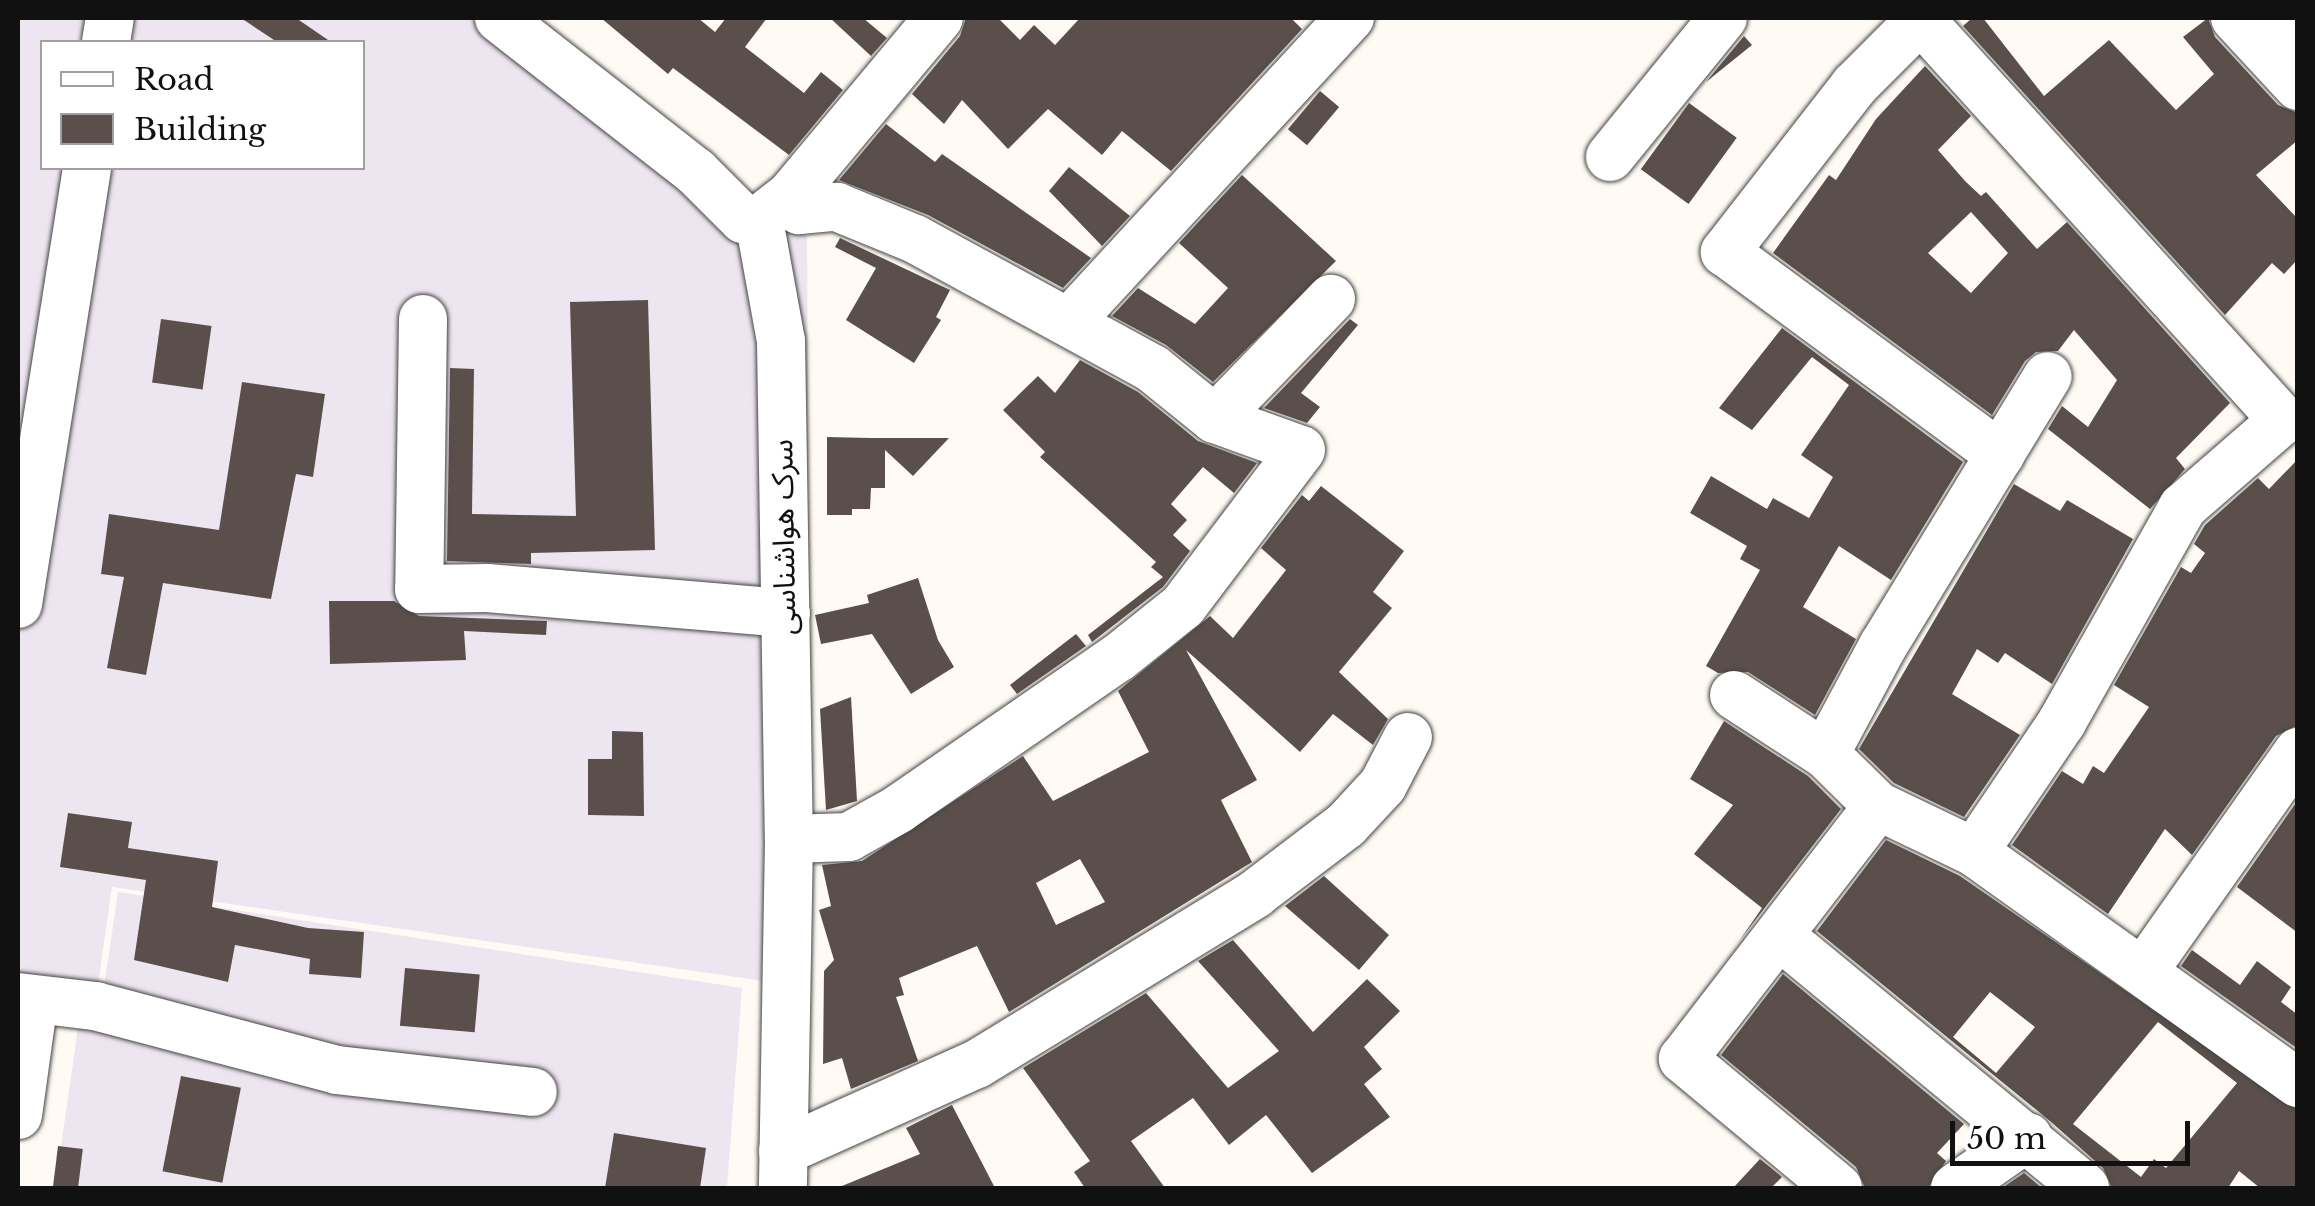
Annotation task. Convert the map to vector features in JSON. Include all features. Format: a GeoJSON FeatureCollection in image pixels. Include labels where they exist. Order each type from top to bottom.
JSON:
{"type":"FeatureCollection","features":[{"type":"Feature","properties":{"kind":"street"},"geometry":{"type":"LineString","coordinates":[[499,18],[695,171],[743,219],[774,208],[838,207],[915,239],[1070,321],[1152,370],[1215,419],[1301,450],[1183,606],[899,809],[849,836],[789,838]]}},
{"type":"Feature","properties":{"kind":"street"},"geometry":{"type":"LineString","coordinates":[[774,208],[940,18]]}},
{"type":"Feature","properties":{"kind":"street"},"geometry":{"type":"LineString","coordinates":[[1070,321],[1350,18]]}},
{"type":"Feature","properties":{"kind":"street"},"geometry":{"type":"LineString","coordinates":[[1610,158],[1723,18]]}},
{"type":"Feature","properties":{"kind":"street"},"geometry":{"type":"LineString","coordinates":[[1974,852],[2062,722],[2183,508],[2284,420],[1921,18],[1855,85],[1725,252],[2000,455]]}},
{"type":"Feature","properties":{"kind":"street"},"geometry":{"type":"LineString","coordinates":[[2265,27],[2298,86]]}},
{"type":"Feature","properties":{"kind":"street"},"geometry":{"type":"LineString","coordinates":[[18,604],[87,170]]}},
{"type":"Feature","properties":{"kind":"street","name":"سرک هواشناسی"},"geometry":{"type":"LineString","coordinates":[[774,208],[781,341],[789,838],[783,1170]]}},
{"type":"Feature","properties":{"kind":"street"},"geometry":{"type":"LineString","coordinates":[[1215,419],[1331,299]]}},
{"type":"Feature","properties":{"kind":"street"},"geometry":{"type":"LineString","coordinates":[[423,319],[418,589],[487,588],[786,614]]}},
{"type":"Feature","properties":{"kind":"street"},"geometry":{"type":"LineString","coordinates":[[1825,754],[1882,646],[2048,376]]}},
{"type":"Feature","properties":{"kind":"street"},"geometry":{"type":"LineString","coordinates":[[1734,695],[1825,754],[1878,806],[1974,852],[2145,969],[2298,1083]]}},
{"type":"Feature","properties":{"kind":"street"},"geometry":{"type":"LineString","coordinates":[[783,1170],[977,1064],[1255,894],[1346,825],[1383,785],[1408,737]]}},
{"type":"Feature","properties":{"kind":"street"},"geometry":{"type":"LineString","coordinates":[[2145,969],[2298,752]]}},
{"type":"Feature","properties":{"kind":"street"},"geometry":{"type":"LineString","coordinates":[[1838,1188],[1682,1060],[1781,938],[1878,806]]}},
{"type":"Feature","properties":{"kind":"street"},"geometry":{"type":"LineString","coordinates":[[1781,938],[2028,1136],[2085,1188]]}},
{"type":"Feature","properties":{"kind":"street"},"geometry":{"type":"LineString","coordinates":[[18,1115],[26,999],[95,1006],[337,1070],[533,1092]]}},
{"type":"Feature","properties":{"kind":"street"},"geometry":{"type":"LineString","coordinates":[[1955,1188],[2028,1136]]}},
{"type":"Feature","properties":{"kind":"shaded area"},"geometry":{"type":"Polygon","coordinates":[[[18,18],[476,18],[807,236],[812,988],[112,887],[95,1006],[18,997],[18,18]]]}},
{"type":"Feature","properties":{"kind":"shaded area"},"geometry":{"type":"Polygon","coordinates":[[[118,892],[742,988],[727,1188],[55,1188],[80,1014],[100,1014],[118,892]]]}},
{"type":"Feature","properties":{"kind":"building"},"geometry":{"type":"Polygon","coordinates":[[[241,18],[296,18],[328,40],[274,40],[241,18]]]}},
{"type":"Feature","properties":{"kind":"building"},"geometry":{"type":"Polygon","coordinates":[[[601,18],[698,18],[715,32],[726,18],[767,18],[745,47],[804,93],[821,72],[843,90],[789,155],[673,68],[668,74],[601,18]]]}},
{"type":"Feature","properties":{"kind":"building"},"geometry":{"type":"Polygon","coordinates":[[[830,18],[863,18],[887,38],[871,56],[830,18]]]}},
{"type":"Feature","properties":{"kind":"building"},"geometry":{"type":"Polygon","coordinates":[[[966,18],[998,18],[1020,40],[1034,25],[1055,45],[1080,18],[1291,18],[1302,29],[1171,171],[1122,131],[1102,155],[1048,109],[1008,149],[962,100],[944,124],[912,94],[960,36],[966,18]]]}},
{"type":"Feature","properties":{"kind":"building"},"geometry":{"type":"Polygon","coordinates":[[[1972,18],[1983,18],[2044,96],[2109,40],[2176,110],[2214,74],[2183,37],[2208,18],[2215,37],[2278,105],[2298,113],[2298,140],[2256,175],[2298,219],[2298,259],[2284,274],[2272,263],[2225,315],[1963,26],[1972,18]]]}},
{"type":"Feature","properties":{"kind":"building"},"geometry":{"type":"Polygon","coordinates":[[[1744,36],[1752,45],[1706,82],[1744,36]]]}},
{"type":"Feature","properties":{"kind":"building"},"geometry":{"type":"Polygon","coordinates":[[[1925,66],[1971,116],[1938,150],[1965,181],[1981,196],[1986,192],[2037,249],[2067,222],[2230,403],[2176,458],[2185,469],[2150,509],[2048,429],[2062,406],[2088,427],[2117,380],[2074,330],[2058,351],[2036,352],[2025,361],[1992,415],[1773,253],[1829,175],[1836,180],[1876,119],[1925,66]],[[1971,212],[1928,253],[1971,293],[2008,253],[1971,212]]]}},
{"type":"Feature","properties":{"kind":"building"},"geometry":{"type":"Polygon","coordinates":[[[1320,91],[1339,107],[1307,145],[1288,129],[1320,91]]]}},
{"type":"Feature","properties":{"kind":"building"},"geometry":{"type":"Polygon","coordinates":[[[1689,103],[1737,138],[1689,204],[1641,169],[1689,103]]]}},
{"type":"Feature","properties":{"kind":"building"},"geometry":{"type":"Polygon","coordinates":[[[886,124],[935,162],[942,154],[1091,258],[1063,288],[928,215],[839,180],[886,124]]]}},
{"type":"Feature","properties":{"kind":"building"},"geometry":{"type":"Polygon","coordinates":[[[1069,167],[1130,216],[1102,246],[1049,191],[1069,167]]]}},
{"type":"Feature","properties":{"kind":"building"},"geometry":{"type":"Polygon","coordinates":[[[1242,175],[1336,261],[1213,382],[1166,345],[1112,316],[1138,288],[1195,324],[1228,288],[1179,243],[1242,175]]]}},
{"type":"Feature","properties":{"kind":"building"},"geometry":{"type":"Polygon","coordinates":[[[840,238],[950,290],[936,317],[941,320],[914,363],[846,320],[876,268],[835,247],[840,238]]]}},
{"type":"Feature","properties":{"kind":"building"},"geometry":{"type":"Polygon","coordinates":[[[648,300],[655,550],[531,553],[531,564],[447,561],[450,368],[474,369],[472,514],[576,516],[570,302],[648,300]]]}},
{"type":"Feature","properties":{"kind":"building"},"geometry":{"type":"Polygon","coordinates":[[[161,319],[212,326],[203,389],[152,382],[161,319]]]}},
{"type":"Feature","properties":{"kind":"building"},"geometry":{"type":"Polygon","coordinates":[[[1350,319],[1358,325],[1301,393],[1320,407],[1307,423],[1264,408],[1350,319]]]}},
{"type":"Feature","properties":{"kind":"building"},"geometry":{"type":"Polygon","coordinates":[[[1782,328],[1963,462],[1891,580],[1839,546],[1803,607],[1856,639],[1815,715],[1748,672],[1718,673],[1706,666],[1760,570],[1740,559],[1747,546],[1690,513],[1711,476],[1767,509],[1773,498],[1809,518],[1833,477],[1801,455],[1849,385],[1812,357],[1752,430],[1719,408],[1782,328]]]}},
{"type":"Feature","properties":{"kind":"building"},"geometry":{"type":"Polygon","coordinates":[[[1080,360],[1138,392],[1198,441],[1257,463],[1234,493],[1203,467],[1171,504],[1187,520],[1173,535],[1190,551],[1163,587],[1092,642],[1088,635],[1163,577],[1151,567],[1156,562],[1040,457],[1045,452],[1003,410],[1038,376],[1055,393],[1080,360]]]}},
{"type":"Feature","properties":{"kind":"building"},"geometry":{"type":"Polygon","coordinates":[[[242,382],[325,394],[313,477],[296,474],[271,599],[163,583],[146,675],[107,668],[124,577],[101,574],[109,514],[219,530],[242,382]]]}},
{"type":"Feature","properties":{"kind":"building"},"geometry":{"type":"Polygon","coordinates":[[[827,437],[949,438],[913,476],[885,450],[885,488],[871,488],[870,509],[852,509],[852,515],[827,515],[827,437]]]}},
{"type":"Feature","properties":{"kind":"building"},"geometry":{"type":"Polygon","coordinates":[[[2298,459],[2298,725],[2276,736],[2192,855],[2165,829],[2108,914],[2012,845],[2062,771],[2083,784],[2093,766],[2104,773],[2149,707],[2114,685],[2181,567],[2191,573],[2205,553],[2194,544],[2205,525],[2258,478],[2269,489],[2298,459]]]}},
{"type":"Feature","properties":{"kind":"building"},"geometry":{"type":"Polygon","coordinates":[[[2014,484],[2060,511],[2067,500],[2133,539],[2052,684],[2005,653],[1998,663],[1977,649],[1952,694],[2020,735],[1964,817],[1894,783],[1859,749],[2014,484]]]}},
{"type":"Feature","properties":{"kind":"building"},"geometry":{"type":"Polygon","coordinates":[[[1321,486],[1404,551],[1373,592],[1392,608],[1339,672],[1388,719],[1373,745],[1333,714],[1300,752],[1186,650],[1257,780],[1221,800],[1252,862],[1009,1012],[977,946],[899,978],[904,995],[896,997],[918,1061],[851,1089],[842,1058],[823,1064],[824,971],[834,960],[819,910],[831,906],[822,865],[862,861],[1023,756],[1053,801],[1149,752],[1118,691],[1210,616],[1233,638],[1286,570],[1261,548],[1302,495],[1309,501],[1321,486]],[[1080,859],[1036,883],[1056,925],[1105,902],[1080,859]]]}},
{"type":"Feature","properties":{"kind":"building"},"geometry":{"type":"Polygon","coordinates":[[[918,578],[938,640],[954,667],[911,694],[872,634],[821,644],[815,615],[869,603],[867,595],[918,578]]]}},
{"type":"Feature","properties":{"kind":"building"},"geometry":{"type":"Polygon","coordinates":[[[329,601],[394,601],[419,616],[547,621],[546,635],[464,631],[466,660],[330,664],[329,601]]]}},
{"type":"Feature","properties":{"kind":"building"},"geometry":{"type":"Polygon","coordinates":[[[1076,634],[1086,646],[1017,694],[1010,685],[1076,634]]]}},
{"type":"Feature","properties":{"kind":"building"},"geometry":{"type":"Polygon","coordinates":[[[851,697],[857,801],[826,810],[820,709],[851,697]]]}},
{"type":"Feature","properties":{"kind":"building"},"geometry":{"type":"Polygon","coordinates":[[[1724,721],[1808,776],[1841,809],[1740,940],[1762,908],[1694,854],[1733,805],[1690,779],[1724,721]]]}},
{"type":"Feature","properties":{"kind":"building"},"geometry":{"type":"Polygon","coordinates":[[[612,731],[643,732],[644,816],[588,815],[588,759],[612,759],[612,731]]]}},
{"type":"Feature","properties":{"kind":"building"},"geometry":{"type":"Polygon","coordinates":[[[2298,800],[2298,933],[2237,887],[2298,800]]]}},
{"type":"Feature","properties":{"kind":"building"},"geometry":{"type":"Polygon","coordinates":[[[68,813],[132,822],[128,848],[218,861],[212,907],[308,928],[364,932],[361,978],[309,974],[310,959],[235,945],[228,982],[134,960],[146,880],[60,867],[68,813]]]}},
{"type":"Feature","properties":{"kind":"building"},"geometry":{"type":"Polygon","coordinates":[[[1886,840],[1960,876],[2298,1110],[2298,1188],[2260,1188],[2239,1171],[2228,1188],[2112,1188],[2103,1168],[2050,1121],[1817,931],[1886,840]],[[1990,992],[1953,1037],[1996,1073],[2035,1027],[1990,992]],[[2158,1022],[2073,1124],[2141,1177],[2154,1159],[2166,1168],[2237,1083],[2158,1022]]]}},
{"type":"Feature","properties":{"kind":"building"},"geometry":{"type":"Polygon","coordinates":[[[1324,876],[1389,935],[1359,970],[1285,906],[1324,876]]]}},
{"type":"Feature","properties":{"kind":"building"},"geometry":{"type":"Polygon","coordinates":[[[1233,940],[1313,1032],[1367,979],[1400,1011],[1364,1047],[1382,1069],[1364,1084],[1390,1117],[1312,1173],[1266,1115],[1229,1145],[1193,1098],[1131,1141],[1165,1188],[1085,1188],[1074,1172],[1090,1161],[1023,1068],[1146,993],[1228,1088],[1279,1051],[1198,961],[1233,940]]]}},
{"type":"Feature","properties":{"kind":"building"},"geometry":{"type":"Polygon","coordinates":[[[2192,950],[2240,985],[2257,961],[2291,987],[2281,1002],[2298,1015],[2298,1049],[2181,966],[2192,950]]]}},
{"type":"Feature","properties":{"kind":"building"},"geometry":{"type":"Polygon","coordinates":[[[405,968],[480,975],[475,1032],[400,1026],[405,968]]]}},
{"type":"Feature","properties":{"kind":"building"},"geometry":{"type":"Polygon","coordinates":[[[1783,974],[1964,1124],[1937,1153],[1946,1161],[1928,1188],[1865,1188],[1856,1167],[1721,1055],[1783,974]]]}},
{"type":"Feature","properties":{"kind":"building"},"geometry":{"type":"Polygon","coordinates":[[[181,1076],[241,1088],[222,1183],[162,1171],[181,1076]]]}},
{"type":"Feature","properties":{"kind":"building"},"geometry":{"type":"Polygon","coordinates":[[[952,1105],[995,1188],[837,1188],[920,1154],[906,1128],[952,1105]]]}},
{"type":"Feature","properties":{"kind":"building"},"geometry":{"type":"Polygon","coordinates":[[[614,1133],[706,1148],[700,1188],[605,1188],[614,1133]]]}},
{"type":"Feature","properties":{"kind":"building"},"geometry":{"type":"Polygon","coordinates":[[[58,1146],[83,1149],[78,1188],[53,1188],[58,1146]]]}},
{"type":"Feature","properties":{"kind":"building"},"geometry":{"type":"Polygon","coordinates":[[[1760,1159],[1782,1177],[1771,1188],[1733,1188],[1760,1159]]]}},
{"type":"Feature","properties":{"kind":"building"},"geometry":{"type":"Polygon","coordinates":[[[2024,1173],[2042,1188],[2002,1188],[2024,1173]]]}}]}
